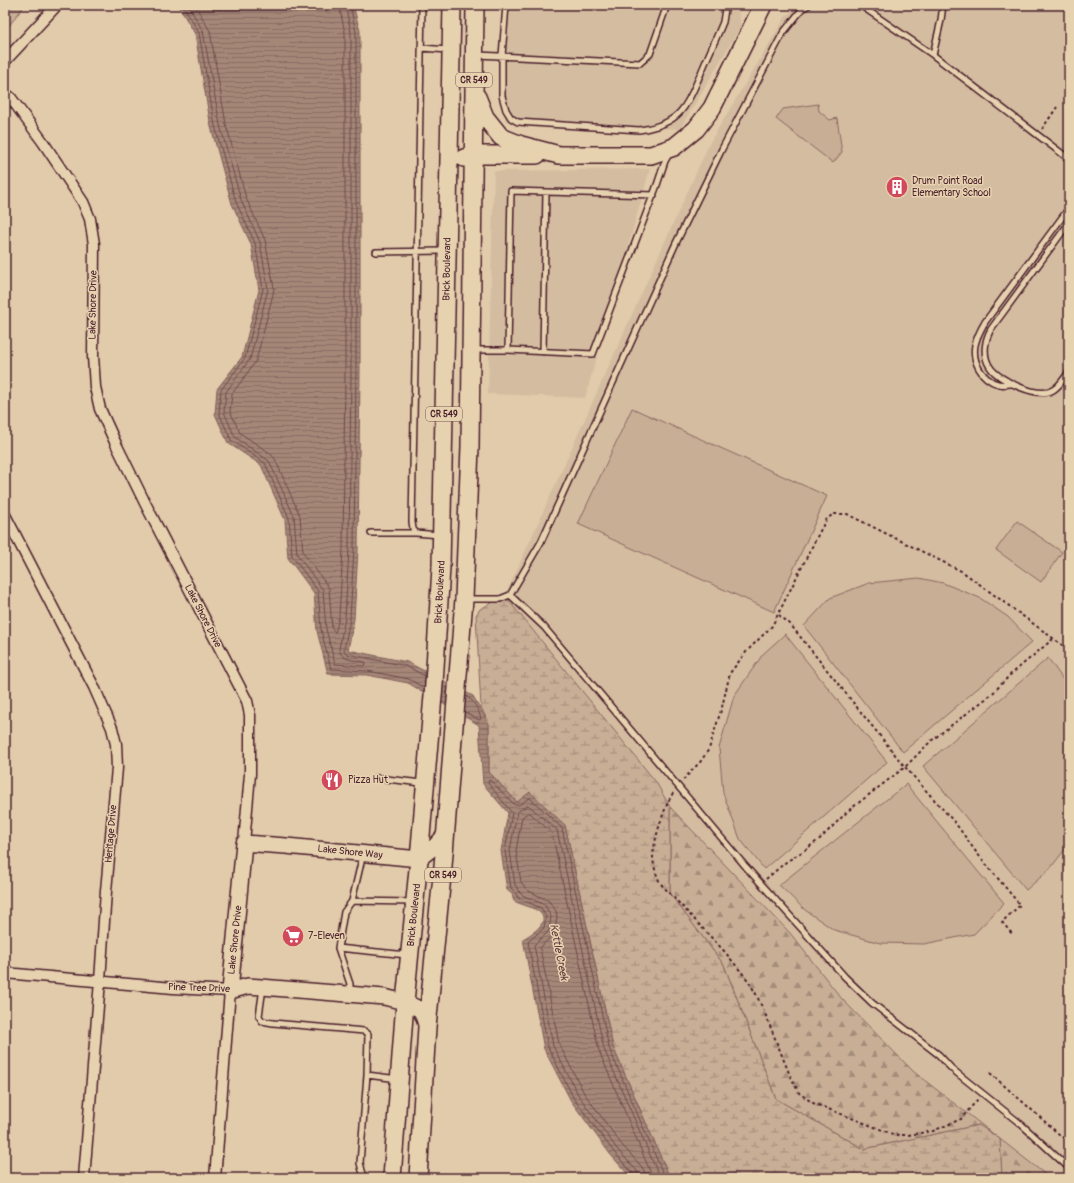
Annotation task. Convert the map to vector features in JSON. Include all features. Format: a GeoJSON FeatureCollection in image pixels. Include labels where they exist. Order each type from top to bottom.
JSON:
{"type":"FeatureCollection","features":[{"type":"Feature","properties":{"kind":"main road","name":"Brick Boulevard"},"geometry":{"type":"LineString","coordinates":[[392,1178],[405,1002],[432,710],[441,567],[452,5]]}},
{"type":"Feature","properties":{"kind":"main road","name":"CR 549"},"geometry":{"type":"LineString","coordinates":[[418,1178],[427,1027],[446,834],[464,599],[470,447],[475,5]]}},
{"type":"Feature","properties":{"kind":"main road"},"geometry":{"type":"LineString","coordinates":[[746,37],[751,13],[750,5]]}},
{"type":"Feature","properties":{"kind":"main road"},"geometry":{"type":"LineString","coordinates":[[449,170],[460,159],[473,155],[651,155],[674,147],[696,129],[712,108],[763,5]]}},
{"type":"Feature","properties":{"kind":"main road"},"geometry":{"type":"LineString","coordinates":[[474,90],[485,117],[501,137],[521,145],[559,155]]}},
{"type":"Feature","properties":{"kind":"street"},"geometry":{"type":"LineString","coordinates":[[5,61],[56,5]]}},
{"type":"Feature","properties":{"kind":"street","name":"Lake Shore Drive"},"geometry":{"type":"LineString","coordinates":[[5,93],[11,98],[43,142],[83,202],[90,219],[94,244],[94,387],[100,409],[146,505],[235,676],[247,701],[250,715],[250,774],[215,1178]]}},
{"type":"Feature","properties":{"kind":"street","name":"Heritage Drive"},"geometry":{"type":"LineString","coordinates":[[5,515],[94,687],[112,728],[116,744],[117,768],[84,1178]]}},
{"type":"Feature","properties":{"kind":"street"},"geometry":{"type":"LineString","coordinates":[[419,859],[434,847],[446,834]]}},
{"type":"Feature","properties":{"kind":"street","name":"Lake Shore Way"},"geometry":{"type":"LineString","coordinates":[[244,843],[419,859]]}},
{"type":"Feature","properties":{"kind":"street","name":"Pine Tree Drive"},"geometry":{"type":"LineString","coordinates":[[5,973],[173,988],[230,991],[248,986],[384,997],[405,1002],[421,1010],[427,1027]]}},
{"type":"Feature","properties":{"kind":"lane"},"geometry":{"type":"LineString","coordinates":[[416,533],[413,529],[412,522],[422,5]]}},
{"type":"Feature","properties":{"kind":"lane"},"geometry":{"type":"LineString","coordinates":[[506,5],[502,56],[502,96],[503,103],[511,118],[518,122],[639,130],[670,121],[680,112],[690,98],[723,22],[725,9],[724,5]]}},
{"type":"Feature","properties":{"kind":"lane"},"geometry":{"type":"LineString","coordinates":[[474,55],[640,63],[650,54],[667,5]]}},
{"type":"Feature","properties":{"kind":"lane"},"geometry":{"type":"LineString","coordinates":[[464,599],[500,600],[510,595],[541,542],[676,243],[722,149],[783,33],[803,8],[809,5]]}},
{"type":"Feature","properties":{"kind":"lane"},"geometry":{"type":"LineString","coordinates":[[860,5],[933,56],[1069,159]]}},
{"type":"Feature","properties":{"kind":"lane"},"geometry":{"type":"LineString","coordinates":[[933,56],[943,5]]}},
{"type":"Feature","properties":{"kind":"lane"},"geometry":{"type":"LineString","coordinates":[[422,48],[451,50]]}},
{"type":"Feature","properties":{"kind":"lane"},"geometry":{"type":"LineString","coordinates":[[471,350],[508,350],[593,354],[654,195],[665,161],[674,147]]}},
{"type":"Feature","properties":{"kind":"lane"},"geometry":{"type":"LineString","coordinates":[[508,350],[511,191],[654,195]]}},
{"type":"Feature","properties":{"kind":"lane"},"geometry":{"type":"LineString","coordinates":[[543,352],[546,192]]}},
{"type":"Feature","properties":{"kind":"lane"},"geometry":{"type":"LineString","coordinates":[[1014,384],[998,384],[986,376],[976,366],[974,354],[975,344],[985,322],[1069,208]]}},
{"type":"Feature","properties":{"kind":"lane"},"geometry":{"type":"LineString","coordinates":[[1069,223],[990,329],[985,339],[985,353],[990,368],[1014,384],[1031,391],[1053,391],[1069,372]]}},
{"type":"Feature","properties":{"kind":"lane"},"geometry":{"type":"LineString","coordinates":[[376,252],[448,251]]}},
{"type":"Feature","properties":{"kind":"lane"},"geometry":{"type":"LineString","coordinates":[[1007,293],[1014,298]]}},
{"type":"Feature","properties":{"kind":"lane"},"geometry":{"type":"LineString","coordinates":[[371,533],[416,533],[442,535]]}},
{"type":"Feature","properties":{"kind":"lane"},"geometry":{"type":"LineString","coordinates":[[510,595],[544,627],[761,883],[845,977],[872,1003],[1022,1125],[1069,1168]]}},
{"type":"Feature","properties":{"kind":"lane"},"geometry":{"type":"LineString","coordinates":[[376,778],[425,783]]}},
{"type":"Feature","properties":{"kind":"lane"},"geometry":{"type":"LineString","coordinates":[[350,994],[350,984],[338,948],[344,912],[352,901],[363,853]]}},
{"type":"Feature","properties":{"kind":"lane"},"geometry":{"type":"LineString","coordinates":[[352,901],[399,903],[415,902]]}},
{"type":"Feature","properties":{"kind":"lane"},"geometry":{"type":"LineString","coordinates":[[338,948],[410,955]]}},
{"type":"Feature","properties":{"kind":"lane"},"geometry":{"type":"LineString","coordinates":[[263,987],[260,1016],[262,1021],[364,1031],[368,1034],[367,1075],[360,1162],[364,1178]]}},
{"type":"Feature","properties":{"kind":"lane"},"geometry":{"type":"LineString","coordinates":[[367,1075],[399,1079]]}},
{"type":"Feature","properties":{"kind":"path"},"geometry":{"type":"LineString","coordinates":[[1038,135],[1058,107]]}},
{"type":"Feature","properties":{"kind":"path"},"geometry":{"type":"LineString","coordinates":[[983,1093],[961,1119],[933,1131],[908,1135],[895,1135],[813,1103],[799,1093],[755,992],[747,979],[725,952],[660,882],[655,870],[654,853],[662,817],[669,800],[678,786],[702,761],[709,748],[722,707],[730,673],[747,651],[772,626],[826,520],[834,514],[847,514],[963,572],[1069,650]]}},
{"type":"Feature","properties":{"kind":"path"},"geometry":{"type":"LineString","coordinates":[[779,614],[790,624],[812,650],[905,767],[956,824],[976,852],[1020,905],[1002,922],[1013,935]]}},
{"type":"Feature","properties":{"kind":"path"},"geometry":{"type":"LineString","coordinates":[[761,883],[786,862],[811,846],[848,811],[905,767],[931,741],[992,694],[1010,675],[1053,639]]}},
{"type":"Feature","properties":{"kind":"path"},"geometry":{"type":"LineString","coordinates":[[990,1073],[1069,1143]]}},
{"type":"Feature","properties":{"kind":"shaded area"},"geometry":{"type":"Polygon","coordinates":[[[505,5],[737,5],[741,26],[680,129],[505,121],[505,5]]]}},
{"type":"Feature","properties":{"kind":"shaded area"},"geometry":{"type":"Polygon","coordinates":[[[799,5],[1049,5],[1069,7],[1069,1178],[1050,1178],[914,1072],[842,999],[790,933],[670,807],[656,782],[505,596],[710,142],[786,16],[799,5]]]}},
{"type":"Feature","properties":{"kind":"shaded area"},"geometry":{"type":"Polygon","coordinates":[[[650,169],[585,398],[488,394],[494,171],[650,169]]]}},
{"type":"Feature","properties":{"kind":"green space"},"geometry":{"type":"Polygon","coordinates":[[[5,5],[25,5],[5,31],[5,5]]]}},
{"type":"Feature","properties":{"kind":"green space"},"geometry":{"type":"Polygon","coordinates":[[[818,104],[819,111],[830,120],[837,118],[842,152],[833,163],[776,119],[783,109],[818,104]]]}},
{"type":"Feature","properties":{"kind":"green space"},"geometry":{"type":"Polygon","coordinates":[[[632,408],[827,496],[774,612],[578,524],[632,408]]]}},
{"type":"Feature","properties":{"kind":"green space"},"geometry":{"type":"Polygon","coordinates":[[[1017,521],[1062,552],[1041,582],[996,550],[1017,521]]]}},
{"type":"Feature","properties":{"kind":"green space"},"geometry":{"type":"Polygon","coordinates":[[[919,578],[943,583],[980,598],[1008,617],[1032,642],[903,752],[804,626],[830,598],[869,583],[919,578]]]}},
{"type":"Feature","properties":{"kind":"green space"},"geometry":{"type":"Polygon","coordinates":[[[505,596],[656,782],[670,807],[670,894],[724,965],[776,1099],[864,1149],[979,1125],[1000,1139],[1002,1178],[670,1178],[613,1047],[565,825],[517,802],[489,772],[489,724],[481,707],[476,615],[480,609],[505,596]]]}},
{"type":"Feature","properties":{"kind":"green space"},"geometry":{"type":"Polygon","coordinates":[[[785,634],[887,762],[764,869],[740,839],[723,793],[719,748],[734,696],[763,654],[785,634]]]}},
{"type":"Feature","properties":{"kind":"green space"},"geometry":{"type":"Polygon","coordinates":[[[1048,658],[1069,688],[1069,844],[1049,870],[1026,890],[923,766],[1048,658]]]}},
{"type":"Feature","properties":{"kind":"green space"},"geometry":{"type":"Polygon","coordinates":[[[906,784],[1004,903],[974,934],[924,944],[880,943],[834,930],[805,910],[779,885],[906,784]]]}},
{"type":"Feature","properties":{"kind":"green space"},"geometry":{"type":"Polygon","coordinates":[[[670,807],[790,933],[842,999],[914,1072],[1000,1139],[979,1125],[864,1149],[776,1099],[724,965],[670,894],[670,807]]]}},
{"type":"Feature","properties":{"kind":"green space"},"geometry":{"type":"Polygon","coordinates":[[[1000,1139],[1050,1178],[1002,1178],[1000,1139]]]}},
{"type":"Feature","properties":{"kind":"water","name":"Kettle Creek"},"geometry":{"type":"Polygon","coordinates":[[[178,5],[353,5],[360,31],[360,371],[358,550],[354,619],[348,650],[407,662],[473,696],[489,724],[489,772],[517,802],[530,792],[565,825],[613,1047],[670,1178],[631,1178],[610,1154],[571,1101],[544,1049],[523,939],[539,927],[543,919],[542,915],[538,911],[514,901],[512,894],[507,890],[501,851],[508,813],[483,784],[479,725],[408,683],[367,675],[328,674],[317,631],[314,593],[288,558],[285,520],[261,465],[228,443],[215,414],[217,389],[242,357],[259,290],[251,244],[232,204],[211,127],[195,34],[178,5]]]}},
{"type":"Feature","properties":{"kind":"place","name":"Drum Point Road Elementary School"},"geometry":{"type":"Point","coordinates":[897,187]}},
{"type":"Feature","properties":{"kind":"place","name":"Pizza Hut"},"geometry":{"type":"Point","coordinates":[332,780]}},
{"type":"Feature","properties":{"kind":"place","name":"7-Eleven"},"geometry":{"type":"Point","coordinates":[293,936]}}]}
